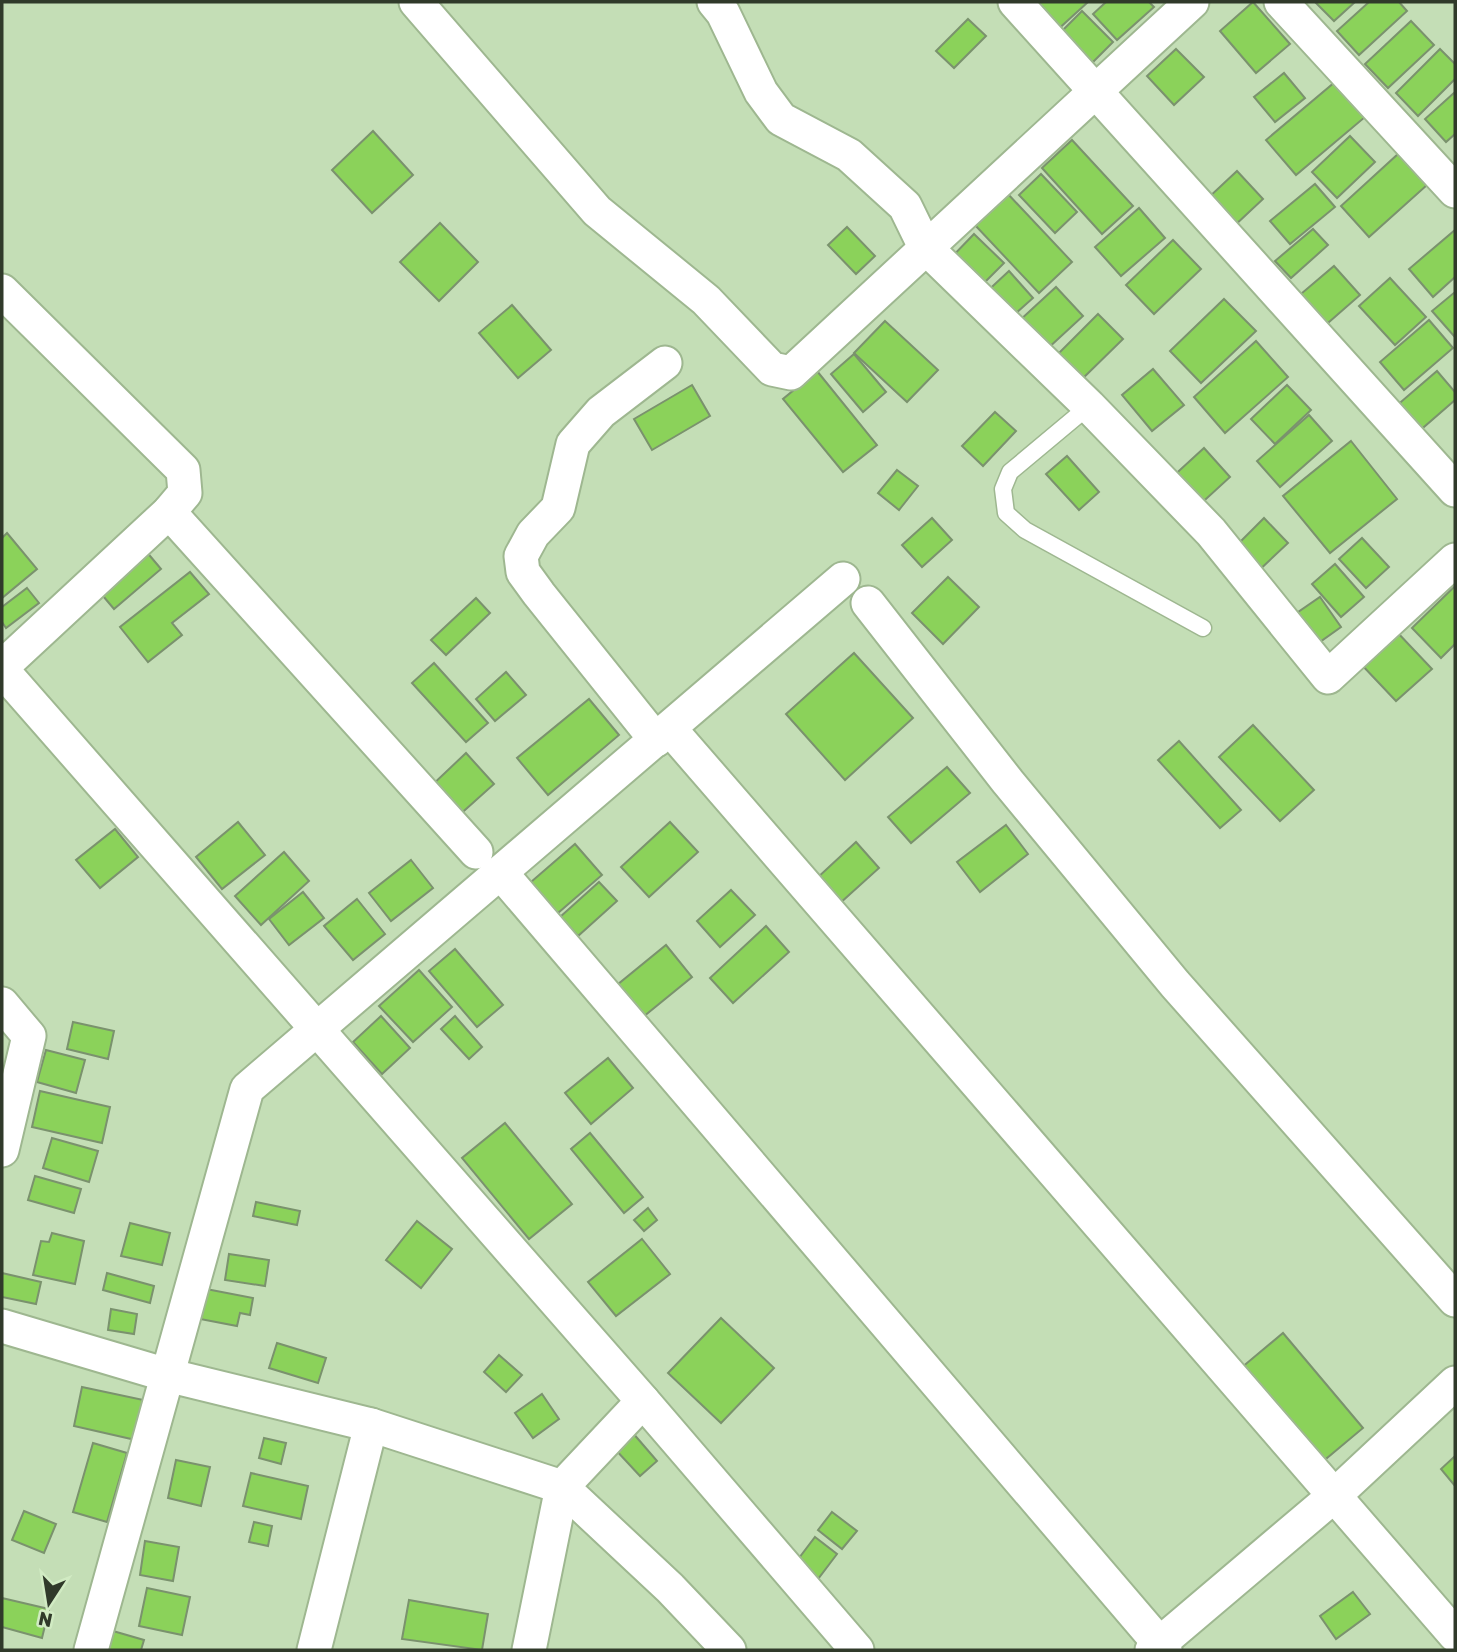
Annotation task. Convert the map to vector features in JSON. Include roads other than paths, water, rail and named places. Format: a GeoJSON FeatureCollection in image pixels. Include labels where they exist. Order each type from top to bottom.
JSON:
{"type":"FeatureCollection","features":[{"type":"Feature","properties":{"kind":"street"},"geometry":{"type":"LineString","coordinates":[[416,2],[597,211],[706,300],[772,369],[791,373],[802,366],[925,247],[1192,2]]}},
{"type":"Feature","properties":{"kind":"street"},"geometry":{"type":"LineString","coordinates":[[714,2],[723,13],[761,92],[781,118],[849,155],[905,205],[925,247],[1089,406],[1211,532],[1328,677],[1455,561]]}},
{"type":"Feature","properties":{"kind":"street"},"geometry":{"type":"LineString","coordinates":[[1015,2],[1455,490]]}},
{"type":"Feature","properties":{"kind":"street"},"geometry":{"type":"LineString","coordinates":[[1281,2],[1455,191]]}},
{"type":"Feature","properties":{"kind":"street"},"geometry":{"type":"LineString","coordinates":[[2,291],[183,470],[185,493],[169,512],[2,669],[317,1032],[643,1401],[856,1650]]}},
{"type":"Feature","properties":{"kind":"street"},"geometry":{"type":"LineString","coordinates":[[665,363],[601,412],[573,443],[558,508],[533,534],[521,556],[523,572],[539,594],[1335,1495],[1455,1635]]}},
{"type":"Feature","properties":{"kind":"street"},"geometry":{"type":"LineString","coordinates":[[169,512],[489,862],[1159,1648],[1335,1495],[1455,1383]]}},
{"type":"Feature","properties":{"kind":"street"},"geometry":{"type":"LineString","coordinates":[[91,1650],[247,1089],[317,1032],[489,862],[663,735],[843,579]]}},
{"type":"Feature","properties":{"kind":"street"},"geometry":{"type":"LineString","coordinates":[[868,603],[1008,782],[1175,984],[1455,1300]]}},
{"type":"Feature","properties":{"kind":"street"},"geometry":{"type":"LineString","coordinates":[[2,1004],[29,1036],[2,1150]]}},
{"type":"Feature","properties":{"kind":"street"},"geometry":{"type":"LineString","coordinates":[[2,1326],[167,1375],[371,1425],[562,1487],[670,1588],[729,1650]]}},
{"type":"Feature","properties":{"kind":"street"},"geometry":{"type":"LineString","coordinates":[[530,1650],[562,1487],[643,1401]]}},
{"type":"Feature","properties":{"kind":"street"},"geometry":{"type":"LineString","coordinates":[[314,1650],[371,1425]]}},
{"type":"Feature","properties":{"kind":"lane"},"geometry":{"type":"LineString","coordinates":[[1089,406],[1010,472],[1003,489],[1006,513],[1025,530],[1203,628]]}}]}
